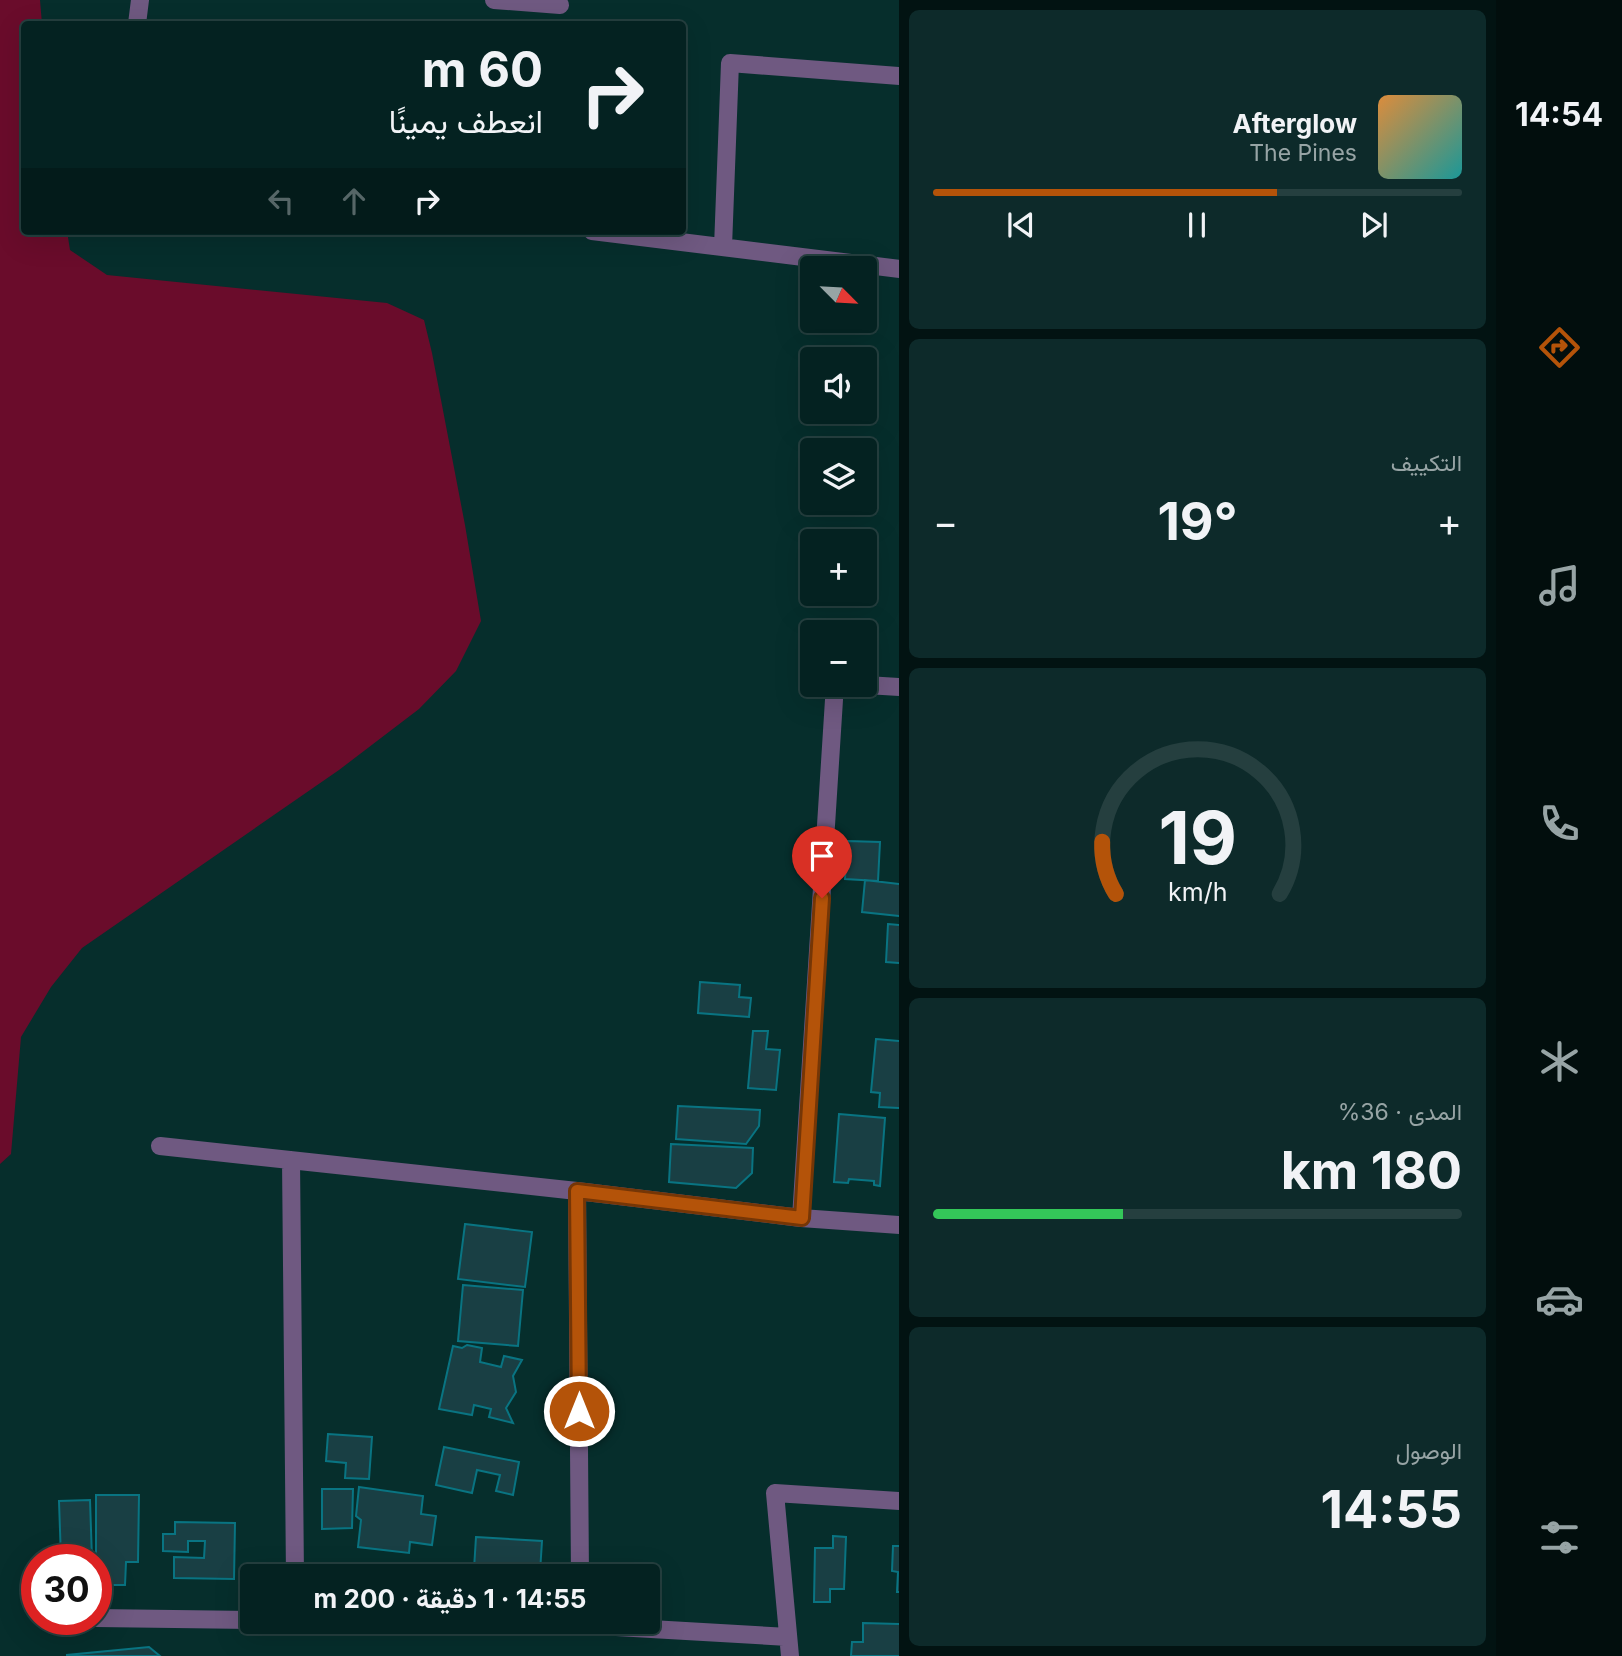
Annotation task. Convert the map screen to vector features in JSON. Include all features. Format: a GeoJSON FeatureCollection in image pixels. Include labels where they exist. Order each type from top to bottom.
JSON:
{"type":"FeatureCollection","features":[{"type":"Feature","properties":{"kind":"street"},"geometry":{"type":"LineString","coordinates":[[137,21],[140,0]]}},
{"type":"Feature","properties":{"kind":"street"},"geometry":{"type":"LineString","coordinates":[[494,0],[560,3],[558,21]]}},
{"type":"Feature","properties":{"kind":"street"},"geometry":{"type":"LineString","coordinates":[[723,247],[730,63],[899,76]]}},
{"type":"Feature","properties":{"kind":"street"},"geometry":{"type":"LineString","coordinates":[[625,235],[899,269]]}},
{"type":"Feature","properties":{"kind":"street"},"geometry":{"type":"LineString","coordinates":[[877,686],[899,687]]}},
{"type":"Feature","properties":{"kind":"street"},"geometry":{"type":"LineString","coordinates":[[802,1218],[834,697]]}},
{"type":"Feature","properties":{"kind":"street"},"geometry":{"type":"LineString","coordinates":[[160,1146],[802,1218],[899,1225]]}},
{"type":"Feature","properties":{"kind":"street"},"geometry":{"type":"LineString","coordinates":[[291,1160],[295,1564]]}},
{"type":"Feature","properties":{"kind":"street"},"geometry":{"type":"LineString","coordinates":[[577,1191],[580,1564]]}},
{"type":"Feature","properties":{"kind":"street"},"geometry":{"type":"LineString","coordinates":[[790,1656],[775,1493],[899,1501]]}},
{"type":"Feature","properties":{"kind":"street"},"geometry":{"type":"LineString","coordinates":[[112,1618],[240,1620]]}},
{"type":"Feature","properties":{"kind":"street"},"geometry":{"type":"LineString","coordinates":[[660,1629],[788,1637]]}},
{"type":"Feature","properties":{"kind":"shaded area"},"geometry":{"type":"Polygon","coordinates":[[[0,0],[40,0],[42,21],[21,21],[21,235],[68,235],[70,250],[107,275],[387,303],[424,320],[465,525],[481,621],[456,671],[419,709],[339,770],[82,948],[51,987],[21,1037],[11,1154],[0,1164],[0,0]]]}},
{"type":"Feature","properties":{"kind":"building"},"geometry":{"type":"Polygon","coordinates":[[[847,841],[880,842],[878,881],[845,879],[847,841]]]}},
{"type":"Feature","properties":{"kind":"building"},"geometry":{"type":"Polygon","coordinates":[[[865,880],[899,884],[899,916],[862,912],[865,880]]]}},
{"type":"Feature","properties":{"kind":"building"},"geometry":{"type":"Polygon","coordinates":[[[888,924],[899,925],[899,963],[886,962],[888,924]]]}},
{"type":"Feature","properties":{"kind":"building"},"geometry":{"type":"Polygon","coordinates":[[[700,982],[740,985],[739,997],[751,998],[749,1017],[698,1013],[700,982]]]}},
{"type":"Feature","properties":{"kind":"building"},"geometry":{"type":"Polygon","coordinates":[[[753,1031],[768,1031],[766,1049],[780,1050],[776,1090],[748,1088],[753,1031]]]}},
{"type":"Feature","properties":{"kind":"building"},"geometry":{"type":"Polygon","coordinates":[[[876,1039],[899,1041],[899,1108],[879,1107],[880,1093],[871,1092],[876,1039]]]}},
{"type":"Feature","properties":{"kind":"building"},"geometry":{"type":"Polygon","coordinates":[[[678,1106],[760,1110],[759,1126],[746,1144],[676,1139],[678,1106]]]}},
{"type":"Feature","properties":{"kind":"building"},"geometry":{"type":"Polygon","coordinates":[[[839,1114],[885,1118],[880,1186],[874,1185],[874,1181],[849,1179],[848,1183],[834,1182],[839,1114]]]}},
{"type":"Feature","properties":{"kind":"building"},"geometry":{"type":"Polygon","coordinates":[[[671,1144],[753,1148],[752,1173],[736,1188],[669,1182],[671,1144]]]}},
{"type":"Feature","properties":{"kind":"building"},"geometry":{"type":"Polygon","coordinates":[[[465,1224],[532,1232],[525,1287],[458,1279],[465,1224]]]}},
{"type":"Feature","properties":{"kind":"building"},"geometry":{"type":"Polygon","coordinates":[[[463,1285],[523,1290],[518,1346],[458,1341],[463,1285]]]}},
{"type":"Feature","properties":{"kind":"building"},"geometry":{"type":"Polygon","coordinates":[[[467,1345],[482,1348],[480,1362],[501,1367],[504,1356],[522,1360],[513,1376],[516,1392],[506,1408],[513,1423],[489,1417],[491,1409],[474,1405],[472,1415],[439,1409],[453,1346],[462,1348],[467,1345]]]}},
{"type":"Feature","properties":{"kind":"building"},"geometry":{"type":"Polygon","coordinates":[[[328,1434],[372,1437],[369,1479],[345,1478],[346,1463],[326,1461],[328,1434]]]}},
{"type":"Feature","properties":{"kind":"building"},"geometry":{"type":"Polygon","coordinates":[[[444,1447],[519,1462],[513,1495],[496,1491],[500,1475],[477,1470],[472,1493],[436,1485],[444,1447]]]}},
{"type":"Feature","properties":{"kind":"building"},"geometry":{"type":"Polygon","coordinates":[[[359,1487],[423,1496],[421,1514],[436,1516],[432,1545],[410,1542],[409,1553],[358,1547],[361,1520],[356,1516],[359,1487]]]}},
{"type":"Feature","properties":{"kind":"building"},"geometry":{"type":"Polygon","coordinates":[[[322,1489],[353,1489],[352,1528],[322,1529],[322,1489]]]}},
{"type":"Feature","properties":{"kind":"building"},"geometry":{"type":"Polygon","coordinates":[[[96,1495],[139,1495],[138,1562],[126,1562],[125,1585],[112,1585],[112,1544],[96,1544],[96,1495]]]}},
{"type":"Feature","properties":{"kind":"building"},"geometry":{"type":"Polygon","coordinates":[[[90,1500],[91,1544],[60,1544],[59,1501],[90,1500]]]}},
{"type":"Feature","properties":{"kind":"building"},"geometry":{"type":"Polygon","coordinates":[[[175,1522],[235,1523],[234,1579],[174,1578],[174,1557],[204,1558],[205,1541],[188,1541],[188,1552],[163,1551],[163,1534],[175,1534],[175,1522]]]}},
{"type":"Feature","properties":{"kind":"building"},"geometry":{"type":"Polygon","coordinates":[[[833,1536],[846,1537],[844,1589],[830,1589],[830,1602],[814,1602],[815,1548],[833,1548],[833,1536]]]}},
{"type":"Feature","properties":{"kind":"building"},"geometry":{"type":"Polygon","coordinates":[[[476,1537],[542,1541],[541,1564],[474,1564],[476,1537]]]}},
{"type":"Feature","properties":{"kind":"building"},"geometry":{"type":"Polygon","coordinates":[[[893,1546],[899,1546],[899,1592],[898,1572],[892,1571],[893,1546]]]}},
{"type":"Feature","properties":{"kind":"building"},"geometry":{"type":"Polygon","coordinates":[[[863,1623],[899,1624],[899,1656],[851,1656],[852,1642],[863,1642],[863,1623]]]}},
{"type":"Feature","properties":{"kind":"building"},"geometry":{"type":"Polygon","coordinates":[[[149,1647],[160,1656],[67,1656],[67,1655],[149,1647]]]}},
{"type":"Feature","properties":{"kind":"route"},"geometry":{"type":"LineString","coordinates":[[579,1411],[577,1191],[802,1218],[822,898]]}}]}
